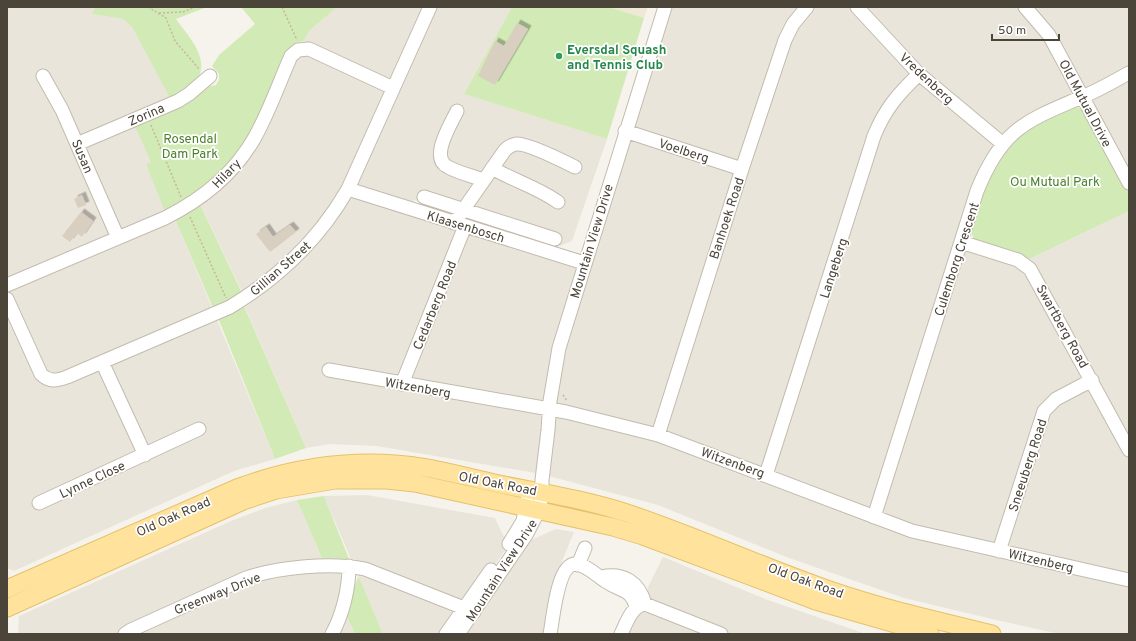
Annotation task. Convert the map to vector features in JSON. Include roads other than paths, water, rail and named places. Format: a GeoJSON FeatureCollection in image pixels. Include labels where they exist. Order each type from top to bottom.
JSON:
{"type":"FeatureCollection","features":[{"type":"Feature","properties":{"kind":"main road","name":"Old Oak Road"},"geometry":{"type":"LineString","coordinates":[[7,589],[237,488],[266,478],[296,470],[327,465],[358,463],[396,464],[538,487],[628,513],[815,585],[914,615],[992,634]]}},
{"type":"Feature","properties":{"kind":"main road","name":"Old Oak Road"},"geometry":{"type":"LineString","coordinates":[[7,608],[243,501],[276,490],[310,483],[335,480],[387,480],[415,483],[602,524],[643,536],[816,600],[930,634]]}},
{"type":"Feature","properties":{"kind":"street","name":"Gillian Street"},"geometry":{"type":"LineString","coordinates":[[7,299],[41,374],[49,380],[58,380],[230,307],[264,284],[308,243],[328,221],[348,189],[430,7]]}},
{"type":"Feature","properties":{"kind":"street","name":"Mountain View Drive"},"geometry":{"type":"LineString","coordinates":[[458,634],[469,610],[516,535],[522,520],[532,508],[538,487],[559,348],[584,263],[665,7]]}},
{"type":"Feature","properties":{"kind":"street","name":"Banhoek Road"},"geometry":{"type":"LineString","coordinates":[[658,435],[742,169],[785,40],[793,24],[807,7]]}},
{"type":"Feature","properties":{"kind":"street","name":"Vredenberg"},"geometry":{"type":"LineString","coordinates":[[857,7],[919,74],[1003,144]]}},
{"type":"Feature","properties":{"kind":"street","name":"Old Mutual Drive"},"geometry":{"type":"LineString","coordinates":[[1025,7],[1049,35],[1129,183]]}},
{"type":"Feature","properties":{"kind":"street","name":"Hilary"},"geometry":{"type":"LineString","coordinates":[[7,285],[118,238],[185,207],[222,179],[244,154],[255,137],[290,56],[301,49],[309,49],[393,88]]}},
{"type":"Feature","properties":{"kind":"street","name":"Culemborg Crescent"},"geometry":{"type":"LineString","coordinates":[[874,517],[982,180],[1003,144],[1016,130],[1029,121],[1129,73]]}},
{"type":"Feature","properties":{"kind":"street","name":"Langeberg"},"geometry":{"type":"LineString","coordinates":[[766,475],[874,136],[882,119],[895,98],[919,74]]}},
{"type":"Feature","properties":{"kind":"street","name":"Susan"},"geometry":{"type":"LineString","coordinates":[[43,76],[62,110],[118,238]]}},
{"type":"Feature","properties":{"kind":"street","name":"Zorina"},"geometry":{"type":"LineString","coordinates":[[77,144],[189,94],[210,76]]}},
{"type":"Feature","properties":{"kind":"street"},"geometry":{"type":"LineString","coordinates":[[457,111],[440,149],[441,160],[448,167],[484,180]]}},
{"type":"Feature","properties":{"kind":"street","name":"Voelberg"},"geometry":{"type":"LineString","coordinates":[[626,131],[742,169]]}},
{"type":"Feature","properties":{"kind":"street","name":"Cedarberg Road"},"geometry":{"type":"LineString","coordinates":[[402,384],[460,224],[463,210],[492,168],[508,148],[518,144],[558,158],[575,167]]}},
{"type":"Feature","properties":{"kind":"street"},"geometry":{"type":"LineString","coordinates":[[492,168],[505,176],[543,191],[558,202]]}},
{"type":"Feature","properties":{"kind":"street","name":"Klaasenbosch"},"geometry":{"type":"LineString","coordinates":[[348,189],[584,263]]}},
{"type":"Feature","properties":{"kind":"street"},"geometry":{"type":"LineString","coordinates":[[424,197],[555,239]]}},
{"type":"Feature","properties":{"kind":"street","name":"Swartberg Road"},"geometry":{"type":"LineString","coordinates":[[962,242],[1018,260],[1030,269],[1129,450]]}},
{"type":"Feature","properties":{"kind":"street"},"geometry":{"type":"LineString","coordinates":[[102,362],[145,455]]}},
{"type":"Feature","properties":{"kind":"street","name":"Witzenberg"},"geometry":{"type":"LineString","coordinates":[[329,370],[566,412],[658,435],[912,531],[1129,580]]}},
{"type":"Feature","properties":{"kind":"street","name":"Sneeuberg Road"},"geometry":{"type":"LineString","coordinates":[[999,551],[1044,411],[1056,399],[1092,380]]}},
{"type":"Feature","properties":{"kind":"street","name":"Lynne Close"},"geometry":{"type":"LineString","coordinates":[[39,503],[200,429]]}},
{"type":"Feature","properties":{"kind":"street"},"geometry":{"type":"LineString","coordinates":[[578,565],[585,548]]}},
{"type":"Feature","properties":{"kind":"street"},"geometry":{"type":"LineString","coordinates":[[550,634],[558,587],[563,574],[569,566],[578,565],[601,578],[617,576],[633,583],[641,592],[640,605],[621,634]]}},
{"type":"Feature","properties":{"kind":"street","name":"Greenway Drive"},"geometry":{"type":"LineString","coordinates":[[125,634],[252,576],[324,566],[349,566],[378,573],[469,610]]}},
{"type":"Feature","properties":{"kind":"street"},"geometry":{"type":"LineString","coordinates":[[332,634],[340,614],[348,585],[349,566]]}},
{"type":"Feature","properties":{"kind":"street"},"geometry":{"type":"LineString","coordinates":[[640,605],[720,634]]}},
{"type":"Feature","properties":{"kind":"street","name":"Mountain View Drive"},"geometry":{"type":"LineString","coordinates":[[446,634],[469,610]]}},
{"type":"Feature","properties":{"kind":"place","name":"Eversdal Squash and Tennis Club"},"geometry":{"type":"Point","coordinates":[559,56]}},
{"type":"Feature","properties":{"kind":"park label","name":"Rosendal Dam Park"},"geometry":{"type":"Point","coordinates":[190,146]}},
{"type":"Feature","properties":{"kind":"park label","name":"Ou Mutual Park"},"geometry":{"type":"Point","coordinates":[1055,181]}}]}
